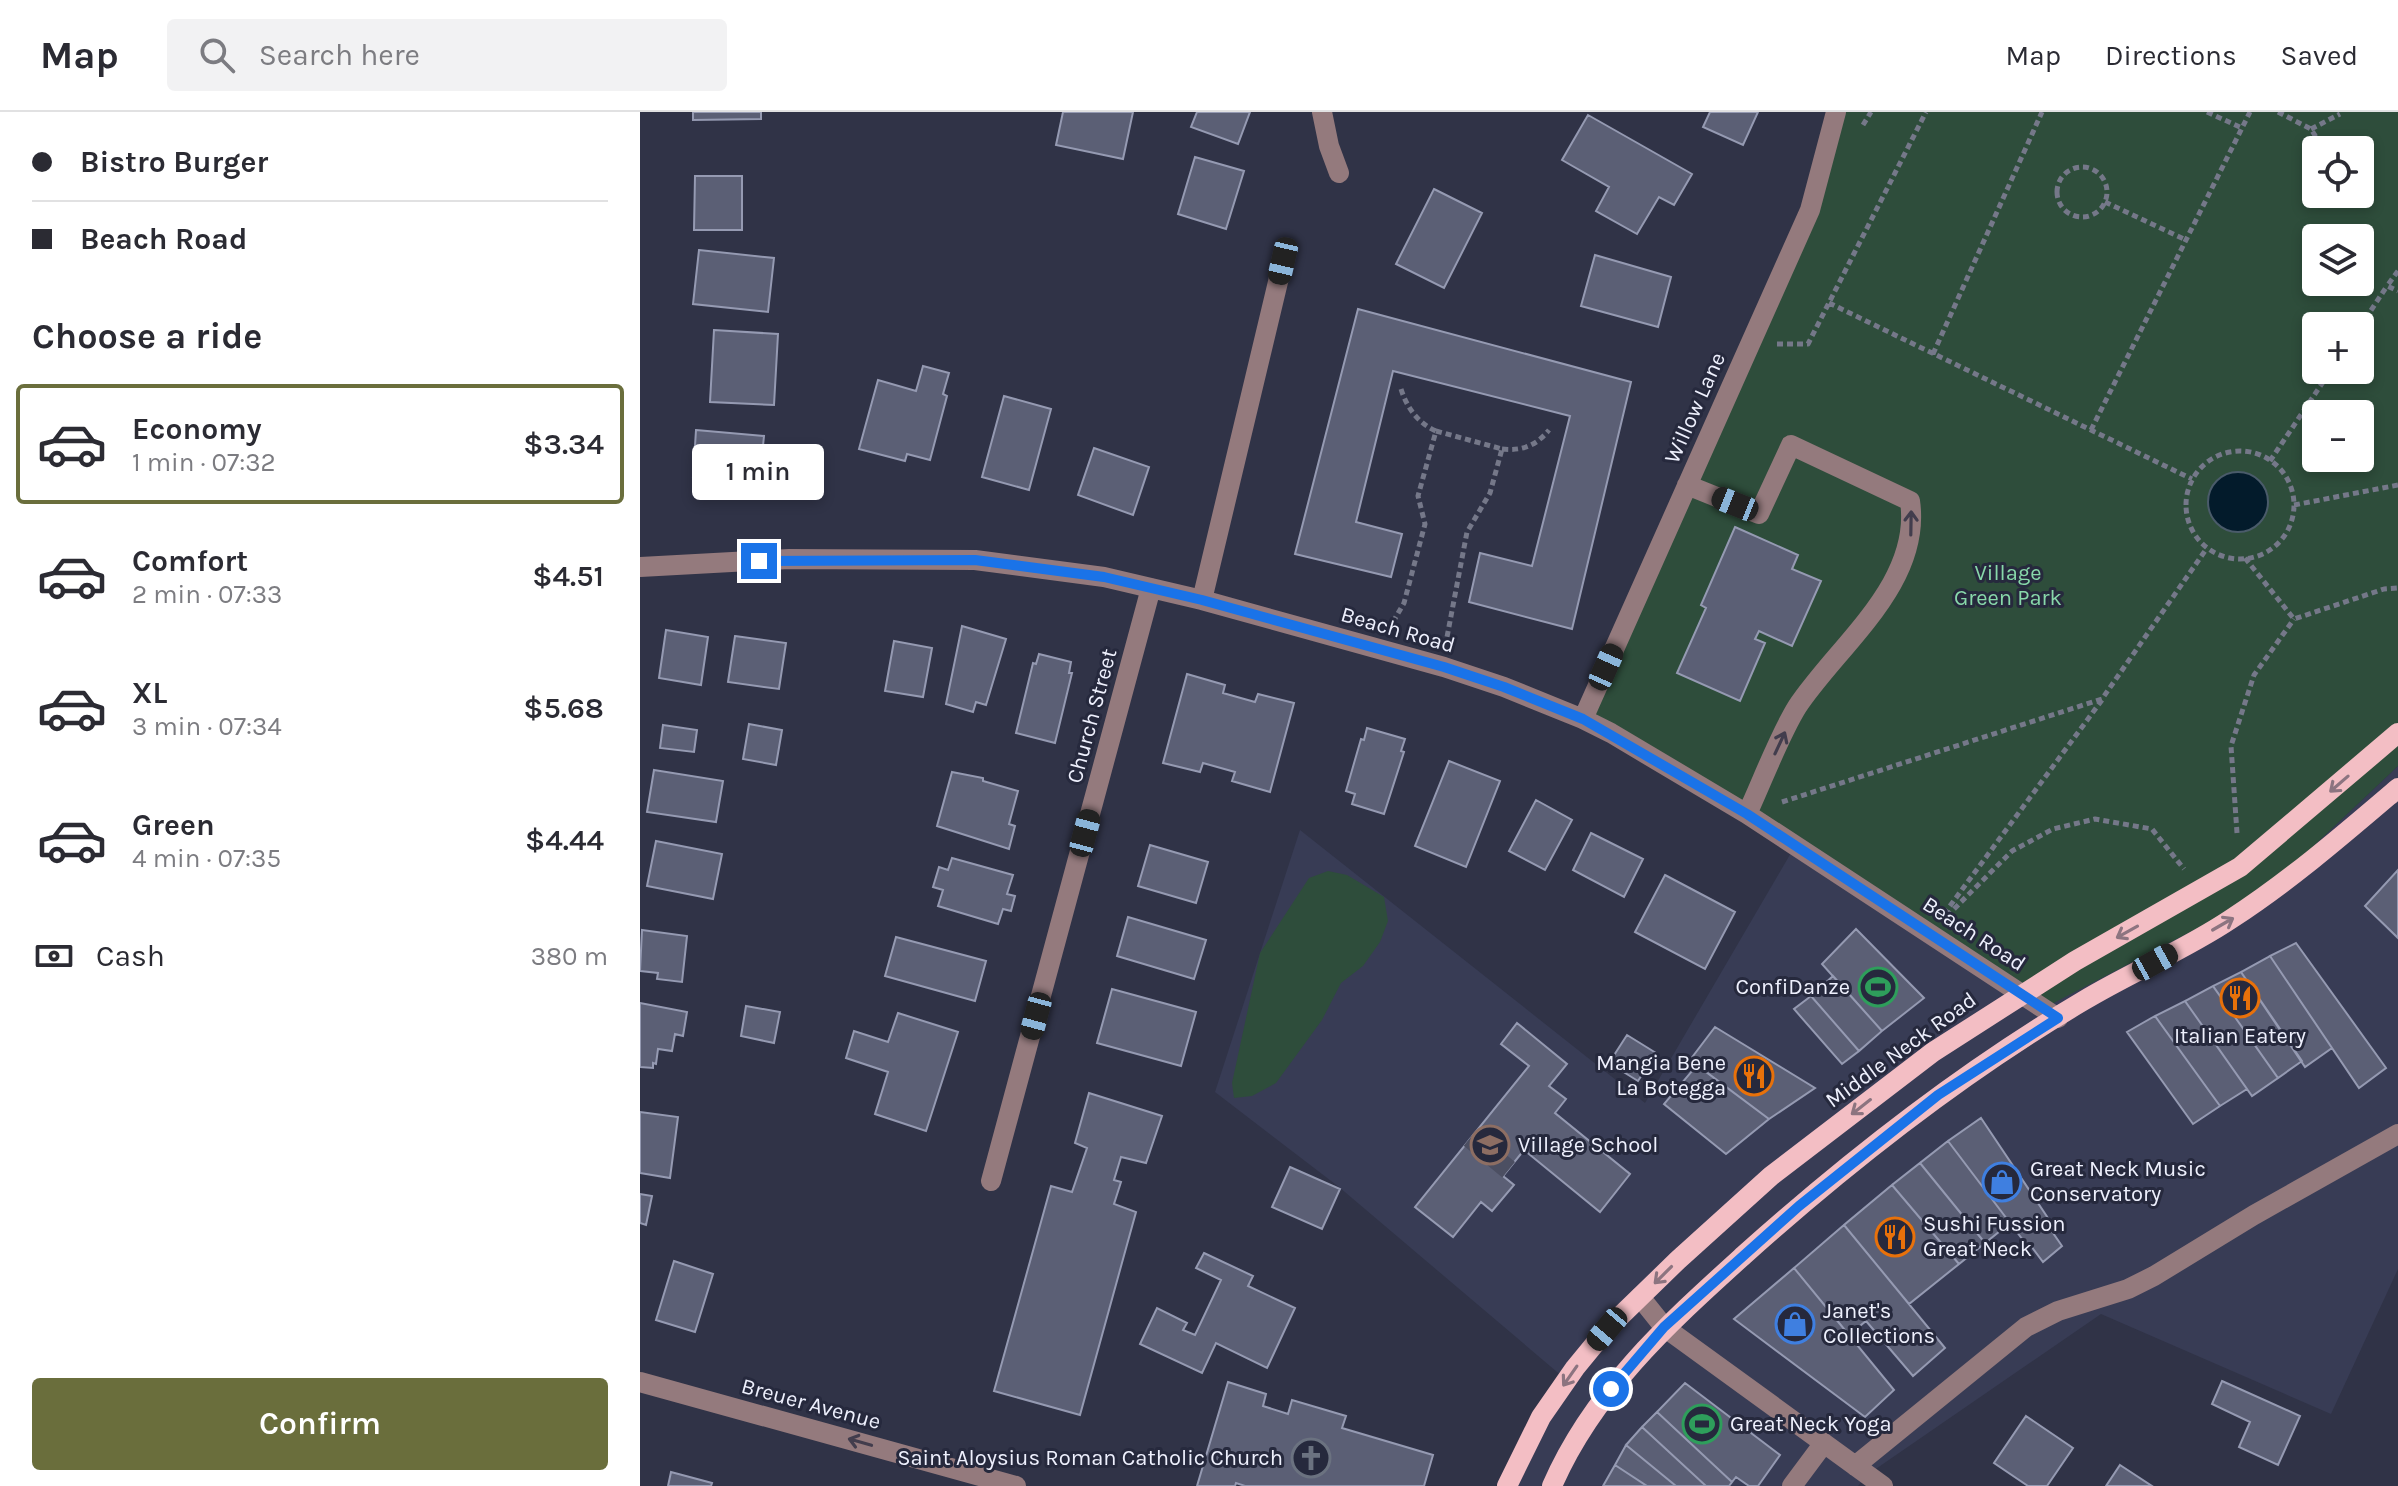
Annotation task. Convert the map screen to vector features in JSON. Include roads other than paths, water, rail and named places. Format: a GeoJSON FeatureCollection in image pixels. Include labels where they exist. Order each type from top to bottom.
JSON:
{"type":"FeatureCollection","features":[{"type":"Feature","properties":{"kind":"main road","name":"Middle Neck Road"},"geometry":{"type":"LineString","coordinates":[[1507,1486],[1541,1417],[1607,1329],[1771,1176],[1933,1052],[2075,961],[2240,867],[2398,733]]}},
{"type":"Feature","properties":{"kind":"main road"},"geometry":{"type":"LineString","coordinates":[[1552,1486],[1579,1435],[1611,1389],[1664,1327],[1799,1206],[1938,1095],[2083,1001],[2228,922],[2282,885],[2398,788]]}},
{"type":"Feature","properties":{"kind":"street"},"geometry":{"type":"LineString","coordinates":[[1322,112],[1339,173]]}},
{"type":"Feature","properties":{"kind":"street","name":"Willow Lane"},"geometry":{"type":"LineString","coordinates":[[1583,719],[1810,210],[1836,112]]}},
{"type":"Feature","properties":{"kind":"street"},"geometry":{"type":"LineString","coordinates":[[1202,600],[1283,261]]}},
{"type":"Feature","properties":{"kind":"street"},"geometry":{"type":"LineString","coordinates":[[1687,485],[1759,514],[1791,445],[1910,501],[1913,520],[1910,542],[1902,563],[1860,630],[1797,708],[1747,814]]}},
{"type":"Feature","properties":{"kind":"street","name":"Beach Road"},"geometry":{"type":"LineString","coordinates":[[640,567],[789,559],[961,559],[1104,577],[1202,600],[1444,667],[1583,719],[1747,814],[2058,1018]]}},
{"type":"Feature","properties":{"kind":"street","name":"Church Street"},"geometry":{"type":"LineString","coordinates":[[991,1181],[1151,588]]}},
{"type":"Feature","properties":{"kind":"street"},"geometry":{"type":"LineString","coordinates":[[1855,1466],[2026,1327],[2058,1311],[2128,1289],[2154,1276],[2398,1134]]}},
{"type":"Feature","properties":{"kind":"street"},"geometry":{"type":"LineString","coordinates":[[1640,1297],[1664,1327],[1883,1486]]}},
{"type":"Feature","properties":{"kind":"street","name":"Breuer Avenue"},"geometry":{"type":"LineString","coordinates":[[640,1382],[1016,1486]]}},
{"type":"Feature","properties":{"kind":"street"},"geometry":{"type":"LineString","coordinates":[[1792,1486],[1824,1443]]}},
{"type":"Feature","properties":{"kind":"tunnel"},"geometry":{"type":"LineString","coordinates":[[1470,1138],[1509,1170]]}},
{"type":"Feature","properties":{"kind":"place","name":"ConfiDanze"},"geometry":{"type":"Point","coordinates":[1878,987]}},
{"type":"Feature","properties":{"kind":"place","name":"Italian Eatery"},"geometry":{"type":"Point","coordinates":[2240,998]}},
{"type":"Feature","properties":{"kind":"place","name":"Mangia Bene La Botegga"},"geometry":{"type":"Point","coordinates":[1754,1076]}},
{"type":"Feature","properties":{"kind":"place","name":"Village School"},"geometry":{"type":"Point","coordinates":[1490,1145]}},
{"type":"Feature","properties":{"kind":"place","name":"Great Neck Music Conservatory"},"geometry":{"type":"Point","coordinates":[2002,1182]}},
{"type":"Feature","properties":{"kind":"place","name":"Sushi Fussion Great Neck"},"geometry":{"type":"Point","coordinates":[1895,1237]}},
{"type":"Feature","properties":{"kind":"place","name":"Janet's Collections"},"geometry":{"type":"Point","coordinates":[1795,1324]}},
{"type":"Feature","properties":{"kind":"place","name":"Great Neck Yoga"},"geometry":{"type":"Point","coordinates":[1702,1424]}},
{"type":"Feature","properties":{"kind":"place","name":"Saint Aloysius Roman Catholic Church"},"geometry":{"type":"Point","coordinates":[1311,1458]}},
{"type":"Feature","properties":{"kind":"park label","name":"Village Green Park"},"geometry":{"type":"Point","coordinates":[2008,586]}}]}
